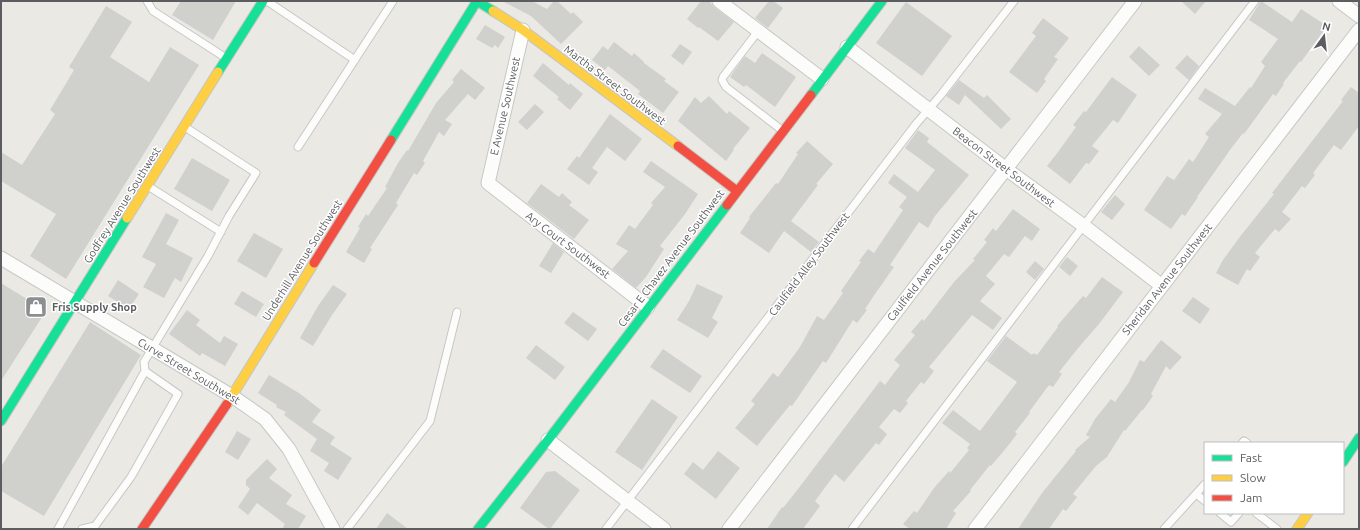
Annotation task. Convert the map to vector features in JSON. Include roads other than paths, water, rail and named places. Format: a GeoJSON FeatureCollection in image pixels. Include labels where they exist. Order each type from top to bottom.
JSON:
{"type":"FeatureCollection","features":[{"type":"Feature","properties":{"kind":"main road","name":"Godfrey Avenue Southwest"},"geometry":{"type":"LineString","coordinates":[[1,421],[263,1]]}},
{"type":"Feature","properties":{"kind":"main road","name":"Martha Street Southwest"},"geometry":{"type":"LineString","coordinates":[[477,1],[523,30],[737,191]]}},
{"type":"Feature","properties":{"kind":"main road","name":"Underhill Avenue Southwest"},"geometry":{"type":"LineString","coordinates":[[142,529],[232,396],[477,1]]}},
{"type":"Feature","properties":{"kind":"main road","name":"Cesar E Chavez Avenue Southwest"},"geometry":{"type":"LineString","coordinates":[[478,529],[548,440],[882,1]]}},
{"type":"Feature","properties":{"kind":"main road"},"geometry":{"type":"LineString","coordinates":[[1344,460],[1359,438]]}},
{"type":"Feature","properties":{"kind":"main road"},"geometry":{"type":"LineString","coordinates":[[1297,529],[1307,514]]}},
{"type":"Feature","properties":{"kind":"street"},"geometry":{"type":"LineString","coordinates":[[720,1],[822,79]]}},
{"type":"Feature","properties":{"kind":"street","name":"Caulfield Avenue Southwest"},"geometry":{"type":"LineString","coordinates":[[729,529],[1135,1]]}},
{"type":"Feature","properties":{"kind":"street"},"geometry":{"type":"LineString","coordinates":[[1339,1],[1359,16]]}},
{"type":"Feature","properties":{"kind":"street","name":"E Avenue Southwest"},"geometry":{"type":"LineString","coordinates":[[488,183],[523,30]]}},
{"type":"Feature","properties":{"kind":"street","name":"Sheridan Avenue Southwest"},"geometry":{"type":"LineString","coordinates":[[975,529],[1359,30]]}},
{"type":"Feature","properties":{"kind":"street","name":"Beacon Street Southwest"},"geometry":{"type":"LineString","coordinates":[[847,47],[928,110],[1162,286]]}},
{"type":"Feature","properties":{"kind":"street","name":"Ary Court Southwest"},"geometry":{"type":"LineString","coordinates":[[488,183],[648,307]]}},
{"type":"Feature","properties":{"kind":"street","name":"Curve Street Southwest"},"geometry":{"type":"LineString","coordinates":[[1,258],[232,396],[265,419],[289,449],[333,529]]}},
{"type":"Feature","properties":{"kind":"street"},"geometry":{"type":"LineString","coordinates":[[548,440],[664,529]]}},
{"type":"Feature","properties":{"kind":"lane"},"geometry":{"type":"LineString","coordinates":[[147,1],[153,11],[228,59]]}},
{"type":"Feature","properties":{"kind":"lane"},"geometry":{"type":"LineString","coordinates":[[267,1],[355,60]]}},
{"type":"Feature","properties":{"kind":"lane"},"geometry":{"type":"LineString","coordinates":[[298,147],[393,1]]}},
{"type":"Feature","properties":{"kind":"lane","name":"Caulfield Alley Southwest"},"geometry":{"type":"LineString","coordinates":[[606,529],[928,110],[1014,1]]}},
{"type":"Feature","properties":{"kind":"lane"},"geometry":{"type":"LineString","coordinates":[[852,529],[1255,1]]}},
{"type":"Feature","properties":{"kind":"lane"},"geometry":{"type":"LineString","coordinates":[[759,30],[723,76],[722,80],[726,87],[783,131]]}},
{"type":"Feature","properties":{"kind":"lane"},"geometry":{"type":"LineString","coordinates":[[58,529],[145,371],[144,362],[208,256],[229,216],[256,172],[185,127]]}},
{"type":"Feature","properties":{"kind":"lane"},"geometry":{"type":"LineString","coordinates":[[148,186],[221,232]]}},
{"type":"Feature","properties":{"kind":"lane"},"geometry":{"type":"LineString","coordinates":[[347,529],[430,421],[457,312]]}},
{"type":"Feature","properties":{"kind":"lane"},"geometry":{"type":"LineString","coordinates":[[82,529],[95,526],[131,477],[178,394],[145,371]]}},
{"type":"Feature","properties":{"kind":"lane"},"geometry":{"type":"LineString","coordinates":[[1164,529],[1204,485]]}},
{"type":"Feature","properties":{"kind":"lane"},"geometry":{"type":"LineString","coordinates":[[1196,494],[1204,500]]}},
{"type":"Feature","properties":{"kind":"lane"},"geometry":{"type":"LineString","coordinates":[[1221,514],[1232,522],[1238,514]]}},
{"type":"Feature","properties":{"kind":"lane"},"geometry":{"type":"LineString","coordinates":[[1257,514],[1277,529]]}},
{"type":"Feature","properties":{"kind":"place","name":"Fris Supply Shop"},"geometry":{"type":"Point","coordinates":[36,307]}}]}
